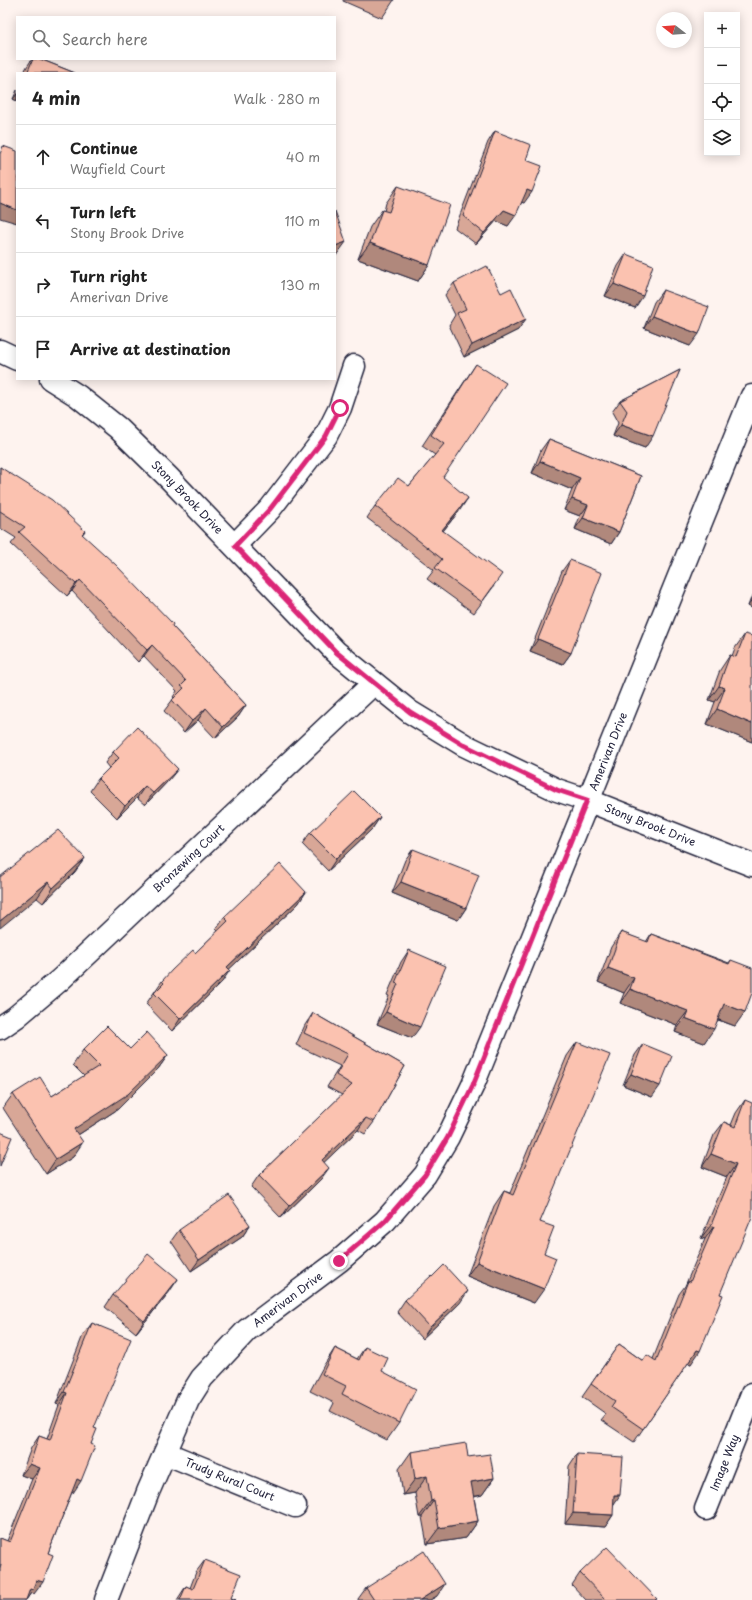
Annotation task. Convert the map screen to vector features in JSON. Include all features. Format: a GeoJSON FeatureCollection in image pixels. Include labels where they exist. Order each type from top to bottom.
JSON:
{"type":"FeatureCollection","features":[{"type":"Feature","properties":{"kind":"street"},"geometry":{"type":"LineString","coordinates":[[0,351],[16,358]]}},
{"type":"Feature","properties":{"kind":"street"},"geometry":{"type":"LineString","coordinates":[[235,546],[270,509],[326,436],[340,408],[354,366]]}},
{"type":"Feature","properties":{"kind":"street","name":"Stony Brook Drive"},"geometry":{"type":"LineString","coordinates":[[53,380],[78,396],[118,428],[168,476],[336,652],[410,712],[464,745],[557,790],[587,800],[752,865]]}},
{"type":"Feature","properties":{"kind":"street","name":"Amerivan Drive"},"geometry":{"type":"LineString","coordinates":[[106,1600],[165,1453],[188,1400],[202,1378],[247,1330],[339,1261],[385,1221],[425,1175],[448,1137],[473,1085],[587,800],[604,762],[752,396]]}},
{"type":"Feature","properties":{"kind":"street","name":"Bronzewing Court"},"geometry":{"type":"LineString","coordinates":[[0,1028],[16,1017],[61,980],[374,683]]}},
{"type":"Feature","properties":{"kind":"street","name":"Image Way"},"geometry":{"type":"LineString","coordinates":[[706,1509],[752,1394]]}},
{"type":"Feature","properties":{"kind":"street","name":"Trudy Rural Court"},"geometry":{"type":"LineString","coordinates":[[165,1453],[295,1506]]}},
{"type":"Feature","properties":{"kind":"building"},"geometry":{"type":"Polygon","coordinates":[[[33,60],[42,60],[72,72],[27,72],[33,60]]]}},
{"type":"Feature","properties":{"kind":"building"},"geometry":{"type":"Polygon","coordinates":[[[495,131],[531,145],[526,160],[542,166],[532,192],[527,190],[516,215],[504,210],[484,233],[463,216],[495,131]]]}},
{"type":"Feature","properties":{"kind":"building"},"geometry":{"type":"Polygon","coordinates":[[[3,146],[16,151],[16,210],[0,203],[0,154],[3,146]]]}},
{"type":"Feature","properties":{"kind":"building"},"geometry":{"type":"Polygon","coordinates":[[[398,186],[450,205],[429,265],[370,243],[382,210],[389,212],[398,186]]]}},
{"type":"Feature","properties":{"kind":"building"},"geometry":{"type":"Polygon","coordinates":[[[336,214],[346,242],[336,246],[336,214]]]}},
{"type":"Feature","properties":{"kind":"building"},"geometry":{"type":"Polygon","coordinates":[[[626,254],[653,265],[643,296],[614,284],[626,254]]]}},
{"type":"Feature","properties":{"kind":"building"},"geometry":{"type":"Polygon","coordinates":[[[487,266],[501,293],[511,288],[526,319],[472,345],[457,313],[466,309],[454,283],[487,266]]]}},
{"type":"Feature","properties":{"kind":"building"},"geometry":{"type":"Polygon","coordinates":[[[663,290],[709,307],[699,334],[652,316],[663,290]]]}},
{"type":"Feature","properties":{"kind":"building"},"geometry":{"type":"Polygon","coordinates":[[[476,364],[506,383],[443,477],[468,498],[442,530],[502,574],[482,602],[435,568],[442,559],[375,506],[398,478],[409,486],[444,444],[431,435],[476,364]]]}},
{"type":"Feature","properties":{"kind":"building"},"geometry":{"type":"Polygon","coordinates":[[[680,370],[653,436],[621,425],[627,411],[620,401],[680,370]]]}},
{"type":"Feature","properties":{"kind":"building"},"geometry":{"type":"Polygon","coordinates":[[[549,439],[641,476],[619,532],[583,518],[588,505],[572,499],[580,478],[540,461],[549,439]]]}},
{"type":"Feature","properties":{"kind":"building"},"geometry":{"type":"Polygon","coordinates":[[[0,467],[52,500],[85,531],[82,534],[116,565],[173,624],[172,626],[246,705],[223,727],[206,708],[192,721],[172,700],[184,688],[181,686],[186,681],[152,645],[147,650],[80,580],[76,584],[19,532],[25,527],[0,511],[0,467]]]}},
{"type":"Feature","properties":{"kind":"building"},"geometry":{"type":"Polygon","coordinates":[[[570,560],[602,573],[571,653],[538,639],[570,560]]]}},
{"type":"Feature","properties":{"kind":"building"},"geometry":{"type":"Polygon","coordinates":[[[745,634],[752,636],[752,724],[717,709],[725,688],[719,686],[724,671],[730,655],[736,657],[745,634]]]}},
{"type":"Feature","properties":{"kind":"building"},"geometry":{"type":"Polygon","coordinates":[[[137,727],[178,769],[153,793],[145,786],[125,806],[98,779],[119,758],[113,752],[137,727]]]}},
{"type":"Feature","properties":{"kind":"building"},"geometry":{"type":"Polygon","coordinates":[[[354,791],[380,817],[336,859],[310,833],[354,791]]]}},
{"type":"Feature","properties":{"kind":"building"},"geometry":{"type":"Polygon","coordinates":[[[58,830],[85,858],[53,888],[48,882],[0,921],[0,877],[58,830]]]}},
{"type":"Feature","properties":{"kind":"building"},"geometry":{"type":"Polygon","coordinates":[[[413,849],[479,875],[466,908],[401,882],[413,849]]]}},
{"type":"Feature","properties":{"kind":"building"},"geometry":{"type":"Polygon","coordinates":[[[280,864],[306,892],[227,967],[230,970],[180,1019],[154,993],[164,983],[162,981],[172,970],[193,950],[195,953],[228,921],[224,917],[280,864]]]}},
{"type":"Feature","properties":{"kind":"building"},"geometry":{"type":"Polygon","coordinates":[[[621,932],[648,942],[651,934],[729,964],[731,960],[752,968],[752,993],[745,1012],[724,1004],[714,1029],[685,1018],[688,1011],[630,989],[634,978],[608,968],[621,932]]]}},
{"type":"Feature","properties":{"kind":"building"},"geometry":{"type":"Polygon","coordinates":[[[409,950],[446,966],[420,1027],[386,1012],[398,984],[395,983],[409,950]]]}},
{"type":"Feature","properties":{"kind":"building"},"geometry":{"type":"Polygon","coordinates":[[[313,1013],[405,1066],[374,1122],[366,1118],[322,1160],[329,1168],[289,1206],[259,1175],[352,1085],[336,1075],[348,1054],[304,1033],[313,1013]]]}},
{"type":"Feature","properties":{"kind":"building"},"geometry":{"type":"Polygon","coordinates":[[[107,1026],[130,1049],[147,1032],[168,1055],[128,1094],[74,1129],[83,1142],[56,1159],[13,1094],[40,1077],[52,1096],[99,1066],[83,1050],[107,1026]]]}},
{"type":"Feature","properties":{"kind":"building"},"geometry":{"type":"Polygon","coordinates":[[[577,1042],[610,1055],[540,1222],[554,1227],[544,1253],[556,1258],[544,1289],[477,1262],[504,1191],[513,1195],[577,1042]]]}},
{"type":"Feature","properties":{"kind":"building"},"geometry":{"type":"Polygon","coordinates":[[[643,1044],[672,1056],[660,1086],[631,1074],[643,1044]]]}},
{"type":"Feature","properties":{"kind":"building"},"geometry":{"type":"Polygon","coordinates":[[[745,1100],[752,1103],[752,1217],[720,1294],[723,1295],[700,1351],[697,1350],[643,1429],[611,1407],[615,1401],[591,1384],[619,1344],[643,1361],[647,1355],[656,1361],[688,1281],[690,1282],[714,1226],[711,1225],[736,1164],[711,1154],[724,1122],[735,1127],[745,1100]]]}},
{"type":"Feature","properties":{"kind":"building"},"geometry":{"type":"Polygon","coordinates":[[[0,1132],[12,1137],[0,1166],[0,1132]]]}},
{"type":"Feature","properties":{"kind":"building"},"geometry":{"type":"Polygon","coordinates":[[[229,1195],[250,1225],[199,1260],[179,1230],[229,1195]]]}},
{"type":"Feature","properties":{"kind":"building"},"geometry":{"type":"Polygon","coordinates":[[[148,1254],[178,1279],[144,1321],[113,1295],[148,1254]]]}},
{"type":"Feature","properties":{"kind":"building"},"geometry":{"type":"Polygon","coordinates":[[[444,1265],[468,1291],[430,1327],[405,1300],[444,1265]]]}},
{"type":"Feature","properties":{"kind":"building"},"geometry":{"type":"Polygon","coordinates":[[[92,1323],[131,1339],[94,1428],[97,1429],[91,1444],[95,1446],[81,1481],[77,1479],[48,1553],[53,1555],[43,1582],[36,1580],[33,1590],[30,1589],[26,1600],[0,1600],[0,1538],[10,1542],[40,1468],[30,1464],[39,1436],[50,1440],[67,1393],[64,1392],[92,1323]]]}},
{"type":"Feature","properties":{"kind":"building"},"geometry":{"type":"Polygon","coordinates":[[[365,1347],[388,1358],[382,1371],[416,1389],[399,1423],[342,1394],[346,1386],[322,1374],[335,1348],[359,1360],[365,1347]]]}},
{"type":"Feature","properties":{"kind":"building"},"geometry":{"type":"Polygon","coordinates":[[[466,1443],[468,1457],[490,1454],[494,1478],[471,1482],[478,1521],[439,1528],[434,1500],[431,1501],[427,1476],[415,1479],[411,1452],[466,1443]]]}},
{"type":"Feature","properties":{"kind":"building"},"geometry":{"type":"Polygon","coordinates":[[[577,1454],[623,1457],[620,1495],[614,1495],[613,1515],[573,1513],[577,1454]]]}},
{"type":"Feature","properties":{"kind":"building"},"geometry":{"type":"Polygon","coordinates":[[[607,1547],[657,1599],[606,1600],[580,1573],[607,1547]]]}},
{"type":"Feature","properties":{"kind":"building"},"geometry":{"type":"Polygon","coordinates":[[[424,1551],[445,1584],[420,1600],[374,1600],[366,1588],[424,1551]]]}},
{"type":"Feature","properties":{"kind":"building"},"geometry":{"type":"Polygon","coordinates":[[[205,1560],[241,1574],[231,1598],[236,1600],[180,1600],[186,1586],[193,1589],[205,1560]]]}},
{"type":"Feature","properties":{"kind":"route"},"geometry":{"type":"LineString","coordinates":[[339,1261],[385,1221],[425,1175],[448,1137],[473,1085],[587,800],[557,790],[464,745],[410,712],[336,652],[235,546],[270,509],[326,436],[340,408]]}}]}
